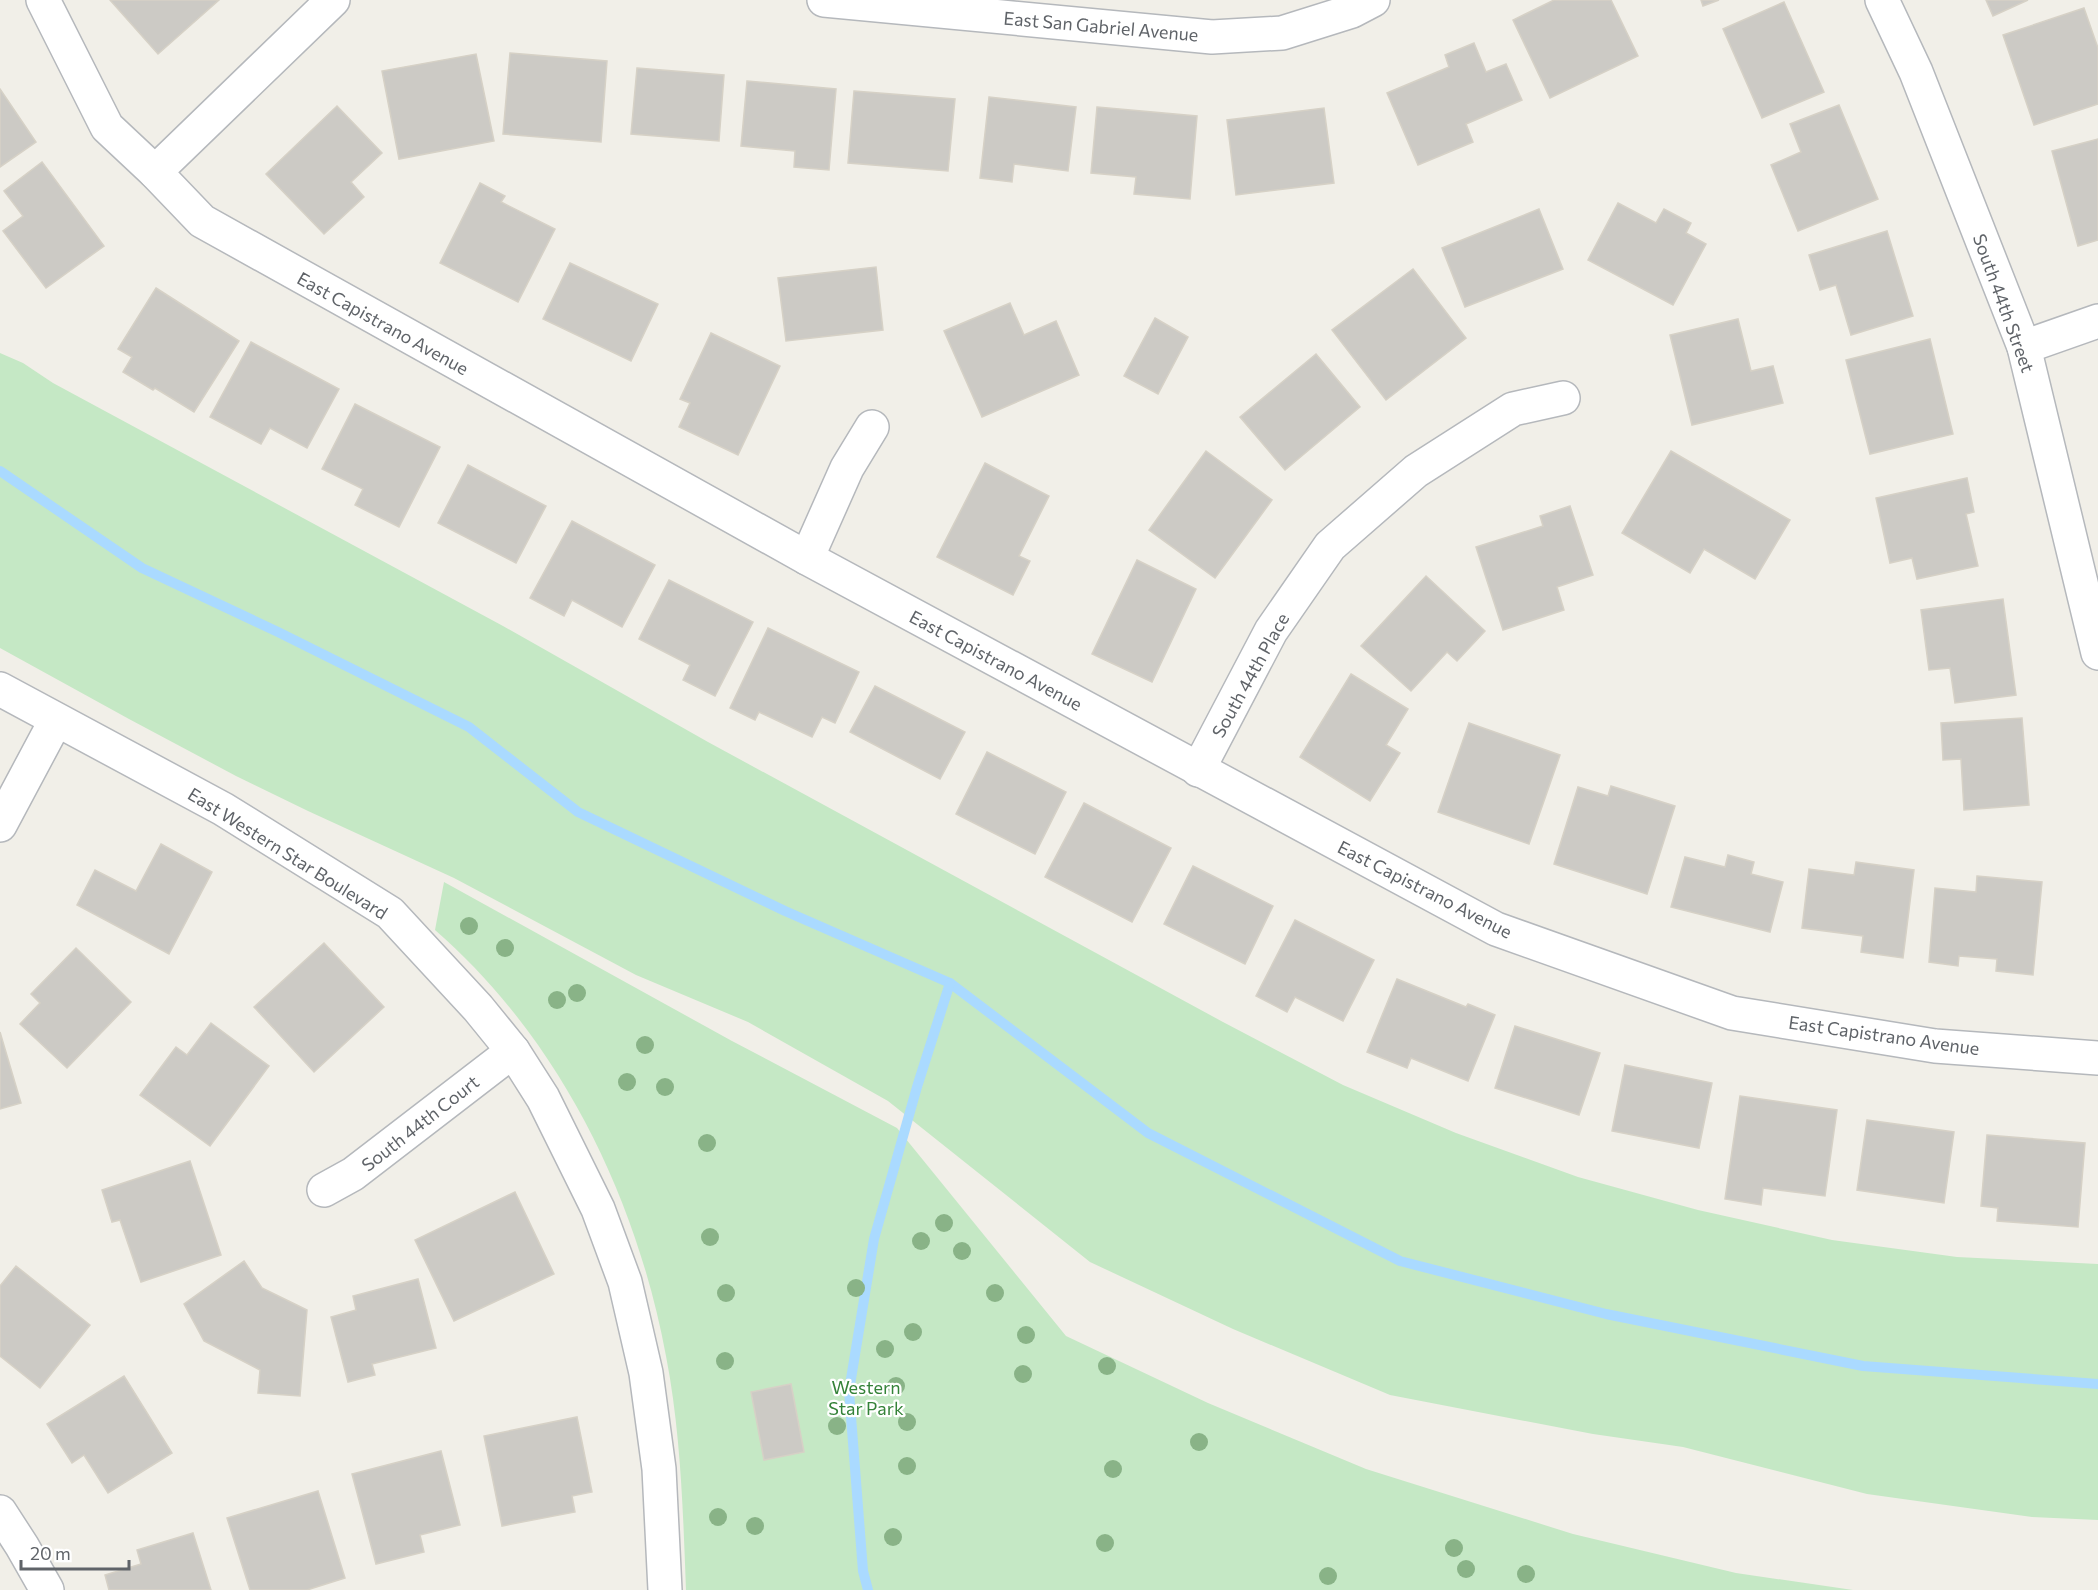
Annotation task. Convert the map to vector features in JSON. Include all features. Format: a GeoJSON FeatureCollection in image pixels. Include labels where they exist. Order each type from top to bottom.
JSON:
{"type":"FeatureCollection","features":[{"type":"Feature","properties":{"kind":"street","name":"East Capistrano Avenue"},"geometry":{"type":"LineString","coordinates":[[43,0],[107,127],[202,221],[807,558],[1496,929],[1732,1012],[1935,1046],[2098,1058]]}},
{"type":"Feature","properties":{"kind":"street"},"geometry":{"type":"LineString","coordinates":[[155,172],[333,0]]}},
{"type":"Feature","properties":{"kind":"street","name":"East San Gabriel Avenue"},"geometry":{"type":"LineString","coordinates":[[824,0],[1212,37],[1282,33],[1352,11],[1373,0]]}},
{"type":"Feature","properties":{"kind":"street","name":"South 44th Street"},"geometry":{"type":"LineString","coordinates":[[1882,0],[1916,72],[2024,347],[2098,653]]}},
{"type":"Feature","properties":{"kind":"street"},"geometry":{"type":"LineString","coordinates":[[2024,347],[2098,321]]}},
{"type":"Feature","properties":{"kind":"street","name":"South 44th Place"},"geometry":{"type":"LineString","coordinates":[[1198,770],[1271,631],[1330,546],[1416,471],[1514,409],[1563,398]]}},
{"type":"Feature","properties":{"kind":"street"},"geometry":{"type":"LineString","coordinates":[[807,558],[847,468],[872,427]]}},
{"type":"Feature","properties":{"kind":"street","name":"East Western Star Boulevard"},"geometry":{"type":"LineString","coordinates":[[0,689],[223,809],[390,913],[478,1008],[513,1052],[543,1098],[598,1209],[625,1282],[646,1373],[659,1469],[665,1590]]}},
{"type":"Feature","properties":{"kind":"street"},"geometry":{"type":"LineString","coordinates":[[0,825],[56,720]]}},
{"type":"Feature","properties":{"kind":"street","name":"South 44th Court"},"geometry":{"type":"LineString","coordinates":[[324,1190],[354,1174],[513,1052]]}},
{"type":"Feature","properties":{"kind":"street"},"geometry":{"type":"LineString","coordinates":[[0,1512],[47,1590]]}},
{"type":"Feature","properties":{"kind":"green space"},"geometry":{"type":"Polygon","coordinates":[[[0,353],[23,363],[53,383],[503,626],[708,742],[1343,1085],[1456,1133],[1578,1177],[1698,1210],[1832,1240],[1957,1257],[2098,1264],[2098,1520],[2032,1517],[1867,1494],[1683,1447],[1593,1434],[1390,1395],[1233,1329],[1090,1262],[888,1101],[748,1022],[636,975],[454,878],[236,776],[0,648],[0,353]]]}},
{"type":"Feature","properties":{"kind":"green space","name":"Western Star Park"},"geometry":{"type":"Polygon","coordinates":[[[444,882],[732,1041],[897,1128],[1066,1336],[1208,1403],[1366,1469],[1573,1534],[1736,1573],[1853,1590],[686,1590],[680,1473],[671,1385],[653,1296],[635,1237],[586,1123],[555,1070],[519,1019],[479,973],[435,930],[444,882]]]}},
{"type":"Feature","properties":{"kind":"building"},"geometry":{"type":"Polygon","coordinates":[[[110,0],[219,0],[158,54],[110,0]]]}},
{"type":"Feature","properties":{"kind":"building"},"geometry":{"type":"Polygon","coordinates":[[[1554,0],[1611,0],[1638,56],[1550,98],[1513,20],[1554,0]]]}},
{"type":"Feature","properties":{"kind":"building"},"geometry":{"type":"Polygon","coordinates":[[[1701,0],[1719,0],[1703,6],[1701,0]]]}},
{"type":"Feature","properties":{"kind":"building"},"geometry":{"type":"Polygon","coordinates":[[[1986,0],[2028,0],[1993,16],[1986,0]]]}},
{"type":"Feature","properties":{"kind":"building"},"geometry":{"type":"Polygon","coordinates":[[[1784,2],[1824,92],[1762,118],[1723,29],[1784,2]]]}},
{"type":"Feature","properties":{"kind":"building"},"geometry":{"type":"Polygon","coordinates":[[[2084,8],[2098,48],[2098,104],[2034,125],[2003,35],[2084,8]]]}},
{"type":"Feature","properties":{"kind":"building"},"geometry":{"type":"Polygon","coordinates":[[[1474,43],[1486,72],[1506,64],[1522,100],[1466,124],[1473,142],[1418,165],[1387,93],[1449,67],[1445,55],[1474,43]]]}},
{"type":"Feature","properties":{"kind":"building"},"geometry":{"type":"Polygon","coordinates":[[[510,53],[607,61],[601,142],[503,134],[510,53]]]}},
{"type":"Feature","properties":{"kind":"building"},"geometry":{"type":"Polygon","coordinates":[[[476,54],[494,141],[399,159],[382,71],[476,54]]]}},
{"type":"Feature","properties":{"kind":"building"},"geometry":{"type":"Polygon","coordinates":[[[637,68],[724,75],[719,141],[631,134],[637,68]]]}},
{"type":"Feature","properties":{"kind":"building"},"geometry":{"type":"Polygon","coordinates":[[[747,81],[836,89],[829,170],[794,167],[795,151],[741,146],[747,81]]]}},
{"type":"Feature","properties":{"kind":"building"},"geometry":{"type":"Polygon","coordinates":[[[0,89],[36,142],[0,167],[0,89]]]}},
{"type":"Feature","properties":{"kind":"building"},"geometry":{"type":"Polygon","coordinates":[[[854,91],[955,99],[948,171],[848,163],[854,91]]]}},
{"type":"Feature","properties":{"kind":"building"},"geometry":{"type":"Polygon","coordinates":[[[989,97],[1076,107],[1068,171],[1014,164],[1012,182],[980,178],[989,97]]]}},
{"type":"Feature","properties":{"kind":"building"},"geometry":{"type":"Polygon","coordinates":[[[1839,105],[1878,199],[1798,231],[1771,165],[1801,152],[1790,124],[1839,105]]]}},
{"type":"Feature","properties":{"kind":"building"},"geometry":{"type":"Polygon","coordinates":[[[337,106],[382,153],[351,182],[364,197],[324,234],[266,174],[337,106]]]}},
{"type":"Feature","properties":{"kind":"building"},"geometry":{"type":"Polygon","coordinates":[[[1097,107],[1197,116],[1190,199],[1134,194],[1136,177],[1091,173],[1097,107]]]}},
{"type":"Feature","properties":{"kind":"building"},"geometry":{"type":"Polygon","coordinates":[[[1324,108],[1334,183],[1236,195],[1227,120],[1324,108]]]}},
{"type":"Feature","properties":{"kind":"building"},"geometry":{"type":"Polygon","coordinates":[[[2098,139],[2098,240],[2078,246],[2052,151],[2098,139]]]}},
{"type":"Feature","properties":{"kind":"building"},"geometry":{"type":"Polygon","coordinates":[[[42,162],[104,246],[46,288],[3,231],[23,216],[4,191],[42,162]]]}},
{"type":"Feature","properties":{"kind":"building"},"geometry":{"type":"Polygon","coordinates":[[[480,183],[505,196],[501,202],[555,229],[518,302],[440,263],[480,183]]]}},
{"type":"Feature","properties":{"kind":"building"},"geometry":{"type":"Polygon","coordinates":[[[1618,203],[1656,223],[1664,209],[1691,223],[1686,233],[1706,244],[1673,305],[1588,260],[1618,203]]]}},
{"type":"Feature","properties":{"kind":"building"},"geometry":{"type":"Polygon","coordinates":[[[1539,209],[1563,269],[1465,307],[1442,248],[1539,209]]]}},
{"type":"Feature","properties":{"kind":"building"},"geometry":{"type":"Polygon","coordinates":[[[1887,231],[1913,316],[1851,335],[1836,285],[1820,290],[1809,255],[1887,231]]]}},
{"type":"Feature","properties":{"kind":"building"},"geometry":{"type":"Polygon","coordinates":[[[570,263],[658,304],[631,361],[543,319],[570,263]]]}},
{"type":"Feature","properties":{"kind":"building"},"geometry":{"type":"Polygon","coordinates":[[[876,267],[883,330],[786,341],[778,278],[876,267]]]}},
{"type":"Feature","properties":{"kind":"building"},"geometry":{"type":"Polygon","coordinates":[[[1413,269],[1466,338],[1386,400],[1332,330],[1413,269]]]}},
{"type":"Feature","properties":{"kind":"building"},"geometry":{"type":"Polygon","coordinates":[[[156,288],[239,341],[194,412],[123,372],[132,357],[118,349],[156,288]]]}},
{"type":"Feature","properties":{"kind":"building"},"geometry":{"type":"Polygon","coordinates":[[[1010,303],[1024,335],[1056,321],[1079,375],[982,417],[944,331],[1010,303]]]}},
{"type":"Feature","properties":{"kind":"building"},"geometry":{"type":"Polygon","coordinates":[[[1155,318],[1188,337],[1158,394],[1124,376],[1155,318]]]}},
{"type":"Feature","properties":{"kind":"building"},"geometry":{"type":"Polygon","coordinates":[[[1738,319],[1751,371],[1773,366],[1783,403],[1692,425],[1670,335],[1738,319]]]}},
{"type":"Feature","properties":{"kind":"building"},"geometry":{"type":"Polygon","coordinates":[[[711,333],[780,366],[738,455],[679,427],[690,403],[680,399],[711,333]]]}},
{"type":"Feature","properties":{"kind":"building"},"geometry":{"type":"Polygon","coordinates":[[[1930,339],[1953,434],[1870,454],[1846,360],[1930,339]]]}},
{"type":"Feature","properties":{"kind":"building"},"geometry":{"type":"Polygon","coordinates":[[[251,342],[339,389],[307,448],[270,428],[261,444],[210,417],[251,342]]]}},
{"type":"Feature","properties":{"kind":"building"},"geometry":{"type":"Polygon","coordinates":[[[1316,354],[1360,407],[1285,470],[1240,417],[1316,354]]]}},
{"type":"Feature","properties":{"kind":"building"},"geometry":{"type":"Polygon","coordinates":[[[355,404],[440,447],[399,527],[355,505],[363,489],[322,469],[355,404]]]}},
{"type":"Feature","properties":{"kind":"building"},"geometry":{"type":"Polygon","coordinates":[[[1206,451],[1272,500],[1215,578],[1149,530],[1206,451]]]}},
{"type":"Feature","properties":{"kind":"building"},"geometry":{"type":"Polygon","coordinates":[[[1671,451],[1790,520],[1755,579],[1704,549],[1690,573],[1622,533],[1671,451]]]}},
{"type":"Feature","properties":{"kind":"building"},"geometry":{"type":"Polygon","coordinates":[[[985,463],[1049,496],[1019,556],[1030,561],[1013,595],[937,557],[985,463]]]}},
{"type":"Feature","properties":{"kind":"building"},"geometry":{"type":"Polygon","coordinates":[[[468,465],[546,506],[516,563],[438,523],[468,465]]]}},
{"type":"Feature","properties":{"kind":"building"},"geometry":{"type":"Polygon","coordinates":[[[1967,478],[1974,512],[1966,514],[1978,566],[1917,579],[1912,558],[1890,563],[1876,498],[1967,478]]]}},
{"type":"Feature","properties":{"kind":"building"},"geometry":{"type":"Polygon","coordinates":[[[1570,506],[1593,575],[1557,587],[1564,610],[1503,630],[1476,547],[1543,526],[1540,516],[1570,506]]]}},
{"type":"Feature","properties":{"kind":"building"},"geometry":{"type":"Polygon","coordinates":[[[572,521],[655,565],[622,627],[572,600],[564,616],[530,598],[572,521]]]}},
{"type":"Feature","properties":{"kind":"building"},"geometry":{"type":"Polygon","coordinates":[[[1137,560],[1196,589],[1152,682],[1092,654],[1137,560]]]}},
{"type":"Feature","properties":{"kind":"building"},"geometry":{"type":"Polygon","coordinates":[[[1426,576],[1485,631],[1457,661],[1447,652],[1411,691],[1361,646],[1426,576]]]}},
{"type":"Feature","properties":{"kind":"building"},"geometry":{"type":"Polygon","coordinates":[[[669,580],[753,622],[715,696],[683,680],[690,665],[639,639],[669,580]]]}},
{"type":"Feature","properties":{"kind":"building"},"geometry":{"type":"Polygon","coordinates":[[[2003,599],[2016,695],[1955,703],[1950,668],[1929,670],[1921,610],[2003,599]]]}},
{"type":"Feature","properties":{"kind":"building"},"geometry":{"type":"Polygon","coordinates":[[[768,628],[859,672],[835,723],[822,717],[812,737],[759,712],[755,720],[730,708],[768,628]]]}},
{"type":"Feature","properties":{"kind":"building"},"geometry":{"type":"Polygon","coordinates":[[[1351,674],[1408,709],[1386,745],[1400,753],[1370,801],[1300,757],[1351,674]]]}},
{"type":"Feature","properties":{"kind":"building"},"geometry":{"type":"Polygon","coordinates":[[[875,686],[965,732],[940,779],[850,732],[875,686]]]}},
{"type":"Feature","properties":{"kind":"building"},"geometry":{"type":"Polygon","coordinates":[[[2022,718],[2029,805],[1964,810],[1961,759],[1943,760],[1941,723],[2022,718]]]}},
{"type":"Feature","properties":{"kind":"building"},"geometry":{"type":"Polygon","coordinates":[[[1469,723],[1560,755],[1529,844],[1438,812],[1469,723]]]}},
{"type":"Feature","properties":{"kind":"building"},"geometry":{"type":"Polygon","coordinates":[[[987,752],[1066,792],[1035,854],[956,814],[987,752]]]}},
{"type":"Feature","properties":{"kind":"building"},"geometry":{"type":"Polygon","coordinates":[[[1611,786],[1675,806],[1647,894],[1554,864],[1578,787],[1608,796],[1611,786]]]}},
{"type":"Feature","properties":{"kind":"building"},"geometry":{"type":"Polygon","coordinates":[[[1084,803],[1171,848],[1132,922],[1045,877],[1084,803]]]}},
{"type":"Feature","properties":{"kind":"building"},"geometry":{"type":"Polygon","coordinates":[[[161,844],[212,872],[169,954],[77,905],[95,870],[136,891],[161,844]]]}},
{"type":"Feature","properties":{"kind":"building"},"geometry":{"type":"Polygon","coordinates":[[[1728,855],[1754,862],[1751,874],[1783,882],[1770,932],[1671,907],[1685,857],[1725,867],[1728,855]]]}},
{"type":"Feature","properties":{"kind":"building"},"geometry":{"type":"Polygon","coordinates":[[[1856,862],[1914,870],[1903,958],[1861,952],[1863,936],[1802,928],[1809,869],[1854,875],[1856,862]]]}},
{"type":"Feature","properties":{"kind":"building"},"geometry":{"type":"Polygon","coordinates":[[[1193,866],[1273,906],[1245,964],[1164,924],[1193,866]]]}},
{"type":"Feature","properties":{"kind":"building"},"geometry":{"type":"Polygon","coordinates":[[[1977,876],[2042,882],[2033,975],[1996,971],[1997,959],[1959,956],[1958,966],[1929,962],[1935,888],[1976,892],[1977,876]]]}},
{"type":"Feature","properties":{"kind":"building"},"geometry":{"type":"Polygon","coordinates":[[[1295,920],[1374,960],[1343,1021],[1295,997],[1287,1012],[1256,996],[1295,920]]]}},
{"type":"Feature","properties":{"kind":"building"},"geometry":{"type":"Polygon","coordinates":[[[324,943],[384,1007],[314,1072],[254,1007],[324,943]]]}},
{"type":"Feature","properties":{"kind":"building"},"geometry":{"type":"Polygon","coordinates":[[[76,948],[131,1002],[67,1068],[20,1024],[40,1003],[31,994],[76,948]]]}},
{"type":"Feature","properties":{"kind":"building"},"geometry":{"type":"Polygon","coordinates":[[[1397,979],[1466,1007],[1468,1004],[1495,1015],[1468,1081],[1411,1058],[1407,1068],[1367,1052],[1397,979]]]}},
{"type":"Feature","properties":{"kind":"building"},"geometry":{"type":"Polygon","coordinates":[[[211,1023],[269,1066],[210,1146],[140,1095],[176,1047],[187,1055],[211,1023]]]}},
{"type":"Feature","properties":{"kind":"building"},"geometry":{"type":"Polygon","coordinates":[[[1515,1026],[1600,1053],[1579,1115],[1495,1088],[1515,1026]]]}},
{"type":"Feature","properties":{"kind":"building"},"geometry":{"type":"Polygon","coordinates":[[[0,1032],[21,1103],[0,1109],[0,1032]]]}},
{"type":"Feature","properties":{"kind":"building"},"geometry":{"type":"Polygon","coordinates":[[[1625,1065],[1712,1083],[1699,1148],[1612,1131],[1625,1065]]]}},
{"type":"Feature","properties":{"kind":"building"},"geometry":{"type":"Polygon","coordinates":[[[1740,1096],[1837,1110],[1825,1196],[1763,1188],[1761,1205],[1725,1199],[1740,1096]]]}},
{"type":"Feature","properties":{"kind":"building"},"geometry":{"type":"Polygon","coordinates":[[[1867,1120],[1954,1132],[1944,1203],[1857,1190],[1867,1120]]]}},
{"type":"Feature","properties":{"kind":"building"},"geometry":{"type":"Polygon","coordinates":[[[1987,1135],[2085,1143],[2078,1227],[1997,1221],[1998,1208],[1981,1206],[1987,1135]]]}},
{"type":"Feature","properties":{"kind":"building"},"geometry":{"type":"Polygon","coordinates":[[[190,1161],[221,1255],[141,1282],[120,1220],[112,1222],[102,1190],[190,1161]]]}},
{"type":"Feature","properties":{"kind":"building"},"geometry":{"type":"Polygon","coordinates":[[[515,1192],[554,1274],[454,1321],[415,1240],[515,1192]]]}},
{"type":"Feature","properties":{"kind":"building"},"geometry":{"type":"Polygon","coordinates":[[[244,1261],[262,1288],[307,1310],[300,1396],[258,1393],[260,1370],[204,1341],[184,1304],[244,1261]]]}},
{"type":"Feature","properties":{"kind":"building"},"geometry":{"type":"Polygon","coordinates":[[[16,1266],[90,1325],[40,1388],[0,1356],[0,1286],[16,1266]]]}},
{"type":"Feature","properties":{"kind":"building"},"geometry":{"type":"Polygon","coordinates":[[[418,1279],[436,1348],[372,1364],[375,1375],[348,1382],[331,1317],[356,1310],[353,1296],[418,1279]]]}},
{"type":"Feature","properties":{"kind":"building"},"geometry":{"type":"Polygon","coordinates":[[[124,1376],[172,1453],[108,1493],[84,1455],[72,1463],[47,1424],[124,1376]]]}},
{"type":"Feature","properties":{"kind":"building"},"geometry":{"type":"Polygon","coordinates":[[[791,1384],[804,1452],[764,1460],[751,1392],[791,1384]]]}},
{"type":"Feature","properties":{"kind":"building"},"geometry":{"type":"Polygon","coordinates":[[[577,1417],[592,1492],[572,1496],[575,1512],[502,1526],[484,1436],[577,1417]]]}},
{"type":"Feature","properties":{"kind":"building"},"geometry":{"type":"Polygon","coordinates":[[[441,1451],[460,1525],[420,1535],[424,1552],[376,1564],[352,1474],[441,1451]]]}},
{"type":"Feature","properties":{"kind":"building"},"geometry":{"type":"Polygon","coordinates":[[[318,1491],[345,1578],[307,1590],[250,1590],[227,1518],[318,1491]]]}},
{"type":"Feature","properties":{"kind":"building"},"geometry":{"type":"Polygon","coordinates":[[[193,1533],[211,1590],[109,1590],[105,1575],[141,1564],[137,1550],[193,1533]]]}},
{"type":"Feature","properties":{"kind":"waterway"},"geometry":{"type":"LineString","coordinates":[[0,471],[142,568],[278,632],[469,727],[578,812],[785,911],[950,983],[1148,1133],[1400,1261],[1606,1314],[1863,1366],[2098,1384]]}},
{"type":"Feature","properties":{"kind":"waterway"},"geometry":{"type":"LineString","coordinates":[[868,1590],[863,1571],[849,1391],[874,1239],[917,1087],[950,983]]}}]}
